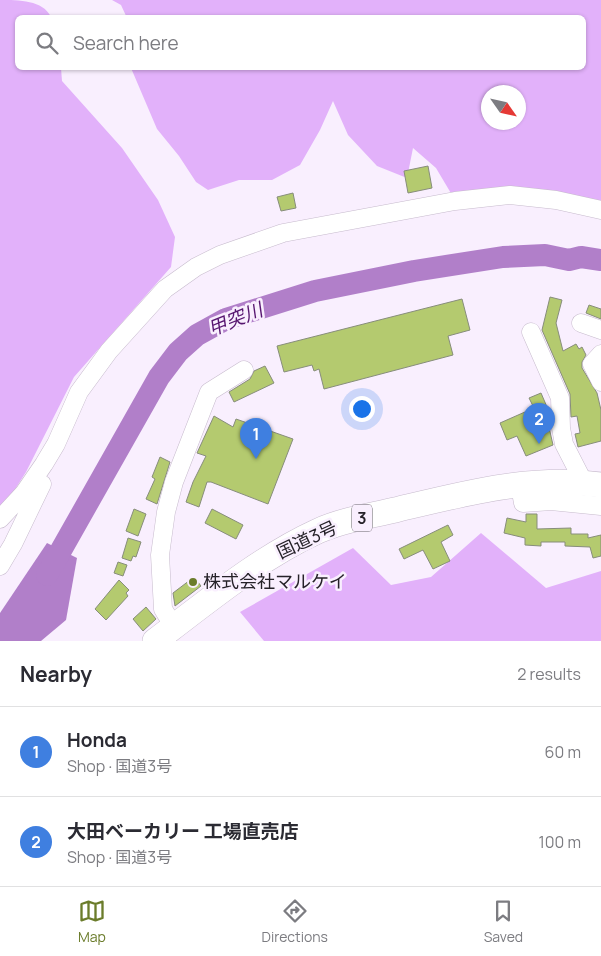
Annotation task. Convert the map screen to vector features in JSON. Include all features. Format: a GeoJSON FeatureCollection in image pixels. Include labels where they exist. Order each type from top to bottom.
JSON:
{"type":"FeatureCollection","features":[{"type":"Feature","properties":{"kind":"highway","name":"国道3号"},"geometry":{"type":"LineString","coordinates":[[164,634],[274,555],[319,530],[442,499],[558,481],[593,484]]}},
{"type":"Feature","properties":{"kind":"street"},"geometry":{"type":"LineString","coordinates":[[0,519],[24,493],[44,464],[79,392],[109,351],[165,289],[196,268],[220,255],[254,242],[308,227],[464,200],[510,195],[556,200],[601,210]]}},
{"type":"Feature","properties":{"kind":"street"},"geometry":{"type":"LineString","coordinates":[[581,323],[601,330]]}},
{"type":"Feature","properties":{"kind":"street"},"geometry":{"type":"LineString","coordinates":[[531,332],[560,398],[564,444],[593,484]]}},
{"type":"Feature","properties":{"kind":"street"},"geometry":{"type":"LineString","coordinates":[[601,354],[592,364],[601,382]]}},
{"type":"Feature","properties":{"kind":"street"},"geometry":{"type":"LineString","coordinates":[[164,634],[160,555],[166,512],[172,489],[209,392],[244,370]]}},
{"type":"Feature","properties":{"kind":"street"},"geometry":{"type":"LineString","coordinates":[[0,566],[13,544],[44,480],[44,464]]}},
{"type":"Feature","properties":{"kind":"street"},"geometry":{"type":"LineString","coordinates":[[520,486],[523,503],[550,501],[601,506]]}},
{"type":"Feature","properties":{"kind":"shaded area"},"geometry":{"type":"Polygon","coordinates":[[[0,0],[15,0],[36,4],[50,15],[15,15],[15,70],[61,70],[62,81],[122,148],[158,200],[175,237],[171,267],[74,377],[26,472],[0,513],[0,0]]]}},
{"type":"Feature","properties":{"kind":"shaded area"},"geometry":{"type":"Polygon","coordinates":[[[112,0],[601,0],[601,202],[545,193],[508,190],[490,190],[452,195],[436,168],[413,148],[407,178],[377,166],[348,135],[333,101],[320,130],[300,165],[272,180],[239,180],[208,190],[196,182],[179,156],[157,129],[132,70],[586,70],[586,15],[126,15],[121,5],[112,0]]]}},
{"type":"Feature","properties":{"kind":"shaded area"},"geometry":{"type":"Polygon","coordinates":[[[481,533],[546,588],[601,571],[601,641],[264,641],[240,612],[353,548],[391,585],[431,577],[481,533]]]}},
{"type":"Feature","properties":{"kind":"shaded area"},"geometry":{"type":"Polygon","coordinates":[[[47,543],[77,558],[66,620],[41,641],[0,641],[0,613],[47,543]]]}},
{"type":"Feature","properties":{"kind":"building"},"geometry":{"type":"Polygon","coordinates":[[[428,166],[432,188],[408,193],[404,171],[428,166]]]}},
{"type":"Feature","properties":{"kind":"building"},"geometry":{"type":"Polygon","coordinates":[[[293,193],[296,208],[281,211],[277,197],[293,193]]]}},
{"type":"Feature","properties":{"kind":"building"},"geometry":{"type":"Polygon","coordinates":[[[550,297],[562,300],[556,323],[563,351],[576,344],[579,349],[582,347],[586,355],[582,362],[582,368],[597,393],[601,410],[601,441],[578,447],[575,434],[580,433],[577,416],[571,417],[570,394],[542,330],[550,297]]]}},
{"type":"Feature","properties":{"kind":"building"},"geometry":{"type":"Polygon","coordinates":[[[462,299],[470,330],[448,336],[453,355],[324,389],[319,369],[314,371],[312,365],[284,372],[277,346],[462,299]]]}},
{"type":"Feature","properties":{"kind":"building"},"geometry":{"type":"Polygon","coordinates":[[[589,305],[601,309],[601,319],[586,313],[589,305]]]}},
{"type":"Feature","properties":{"kind":"building"},"geometry":{"type":"Polygon","coordinates":[[[265,366],[274,383],[234,402],[229,392],[250,379],[254,371],[265,366]]]}},
{"type":"Feature","properties":{"kind":"building"},"geometry":{"type":"Polygon","coordinates":[[[541,393],[550,414],[548,423],[553,445],[526,456],[517,436],[507,440],[500,423],[534,408],[529,398],[541,393]]]}},
{"type":"Feature","properties":{"kind":"building"},"geometry":{"type":"Polygon","coordinates":[[[214,416],[233,427],[236,419],[293,439],[268,504],[211,482],[207,482],[199,507],[186,502],[193,482],[206,456],[197,453],[214,416]]]}},
{"type":"Feature","properties":{"kind":"building"},"geometry":{"type":"Polygon","coordinates":[[[160,457],[170,462],[157,504],[146,499],[155,479],[152,477],[160,457]]]}},
{"type":"Feature","properties":{"kind":"building"},"geometry":{"type":"Polygon","coordinates":[[[134,509],[146,514],[138,536],[126,531],[134,509]]]}},
{"type":"Feature","properties":{"kind":"building"},"geometry":{"type":"Polygon","coordinates":[[[212,509],[243,525],[236,539],[205,523],[212,509]]]}},
{"type":"Feature","properties":{"kind":"building"},"geometry":{"type":"Polygon","coordinates":[[[526,514],[537,514],[537,529],[571,528],[571,534],[588,534],[588,538],[601,535],[601,556],[593,558],[590,547],[565,546],[565,542],[541,542],[541,546],[525,545],[525,538],[504,533],[507,518],[526,522],[526,514]]]}},
{"type":"Feature","properties":{"kind":"building"},"geometry":{"type":"Polygon","coordinates":[[[448,525],[453,535],[441,542],[450,561],[433,569],[423,550],[404,559],[399,549],[448,525]]]}},
{"type":"Feature","properties":{"kind":"building"},"geometry":{"type":"Polygon","coordinates":[[[128,538],[141,542],[136,557],[133,556],[131,561],[122,558],[128,538]]]}},
{"type":"Feature","properties":{"kind":"building"},"geometry":{"type":"Polygon","coordinates":[[[118,562],[127,565],[123,576],[114,573],[118,562]]]}},
{"type":"Feature","properties":{"kind":"building"},"geometry":{"type":"Polygon","coordinates":[[[194,577],[201,586],[175,606],[173,593],[194,577]]]}},
{"type":"Feature","properties":{"kind":"building"},"geometry":{"type":"Polygon","coordinates":[[[119,580],[129,590],[126,593],[128,596],[106,620],[95,609],[119,580]]]}},
{"type":"Feature","properties":{"kind":"building"},"geometry":{"type":"Polygon","coordinates":[[[146,607],[156,619],[143,631],[133,619],[146,607]]]}},
{"type":"Feature","properties":{"kind":"waterway","name":"甲突川"},"geometry":{"type":"LineString","coordinates":[[47,575],[159,377],[178,352],[197,335],[226,319],[315,291],[414,271],[503,257],[545,255],[569,260],[581,257],[601,260]]}},
{"type":"Feature","properties":{"kind":"place","name":"大田ベーカリー 工場直売店"},"geometry":{"type":"Point","coordinates":[539,444]}},
{"type":"Feature","properties":{"kind":"place","name":"Honda"},"geometry":{"type":"Point","coordinates":[256,459]}},
{"type":"Feature","properties":{"kind":"place","name":"株式会社マルケイ"},"geometry":{"type":"Point","coordinates":[193,582]}}]}
